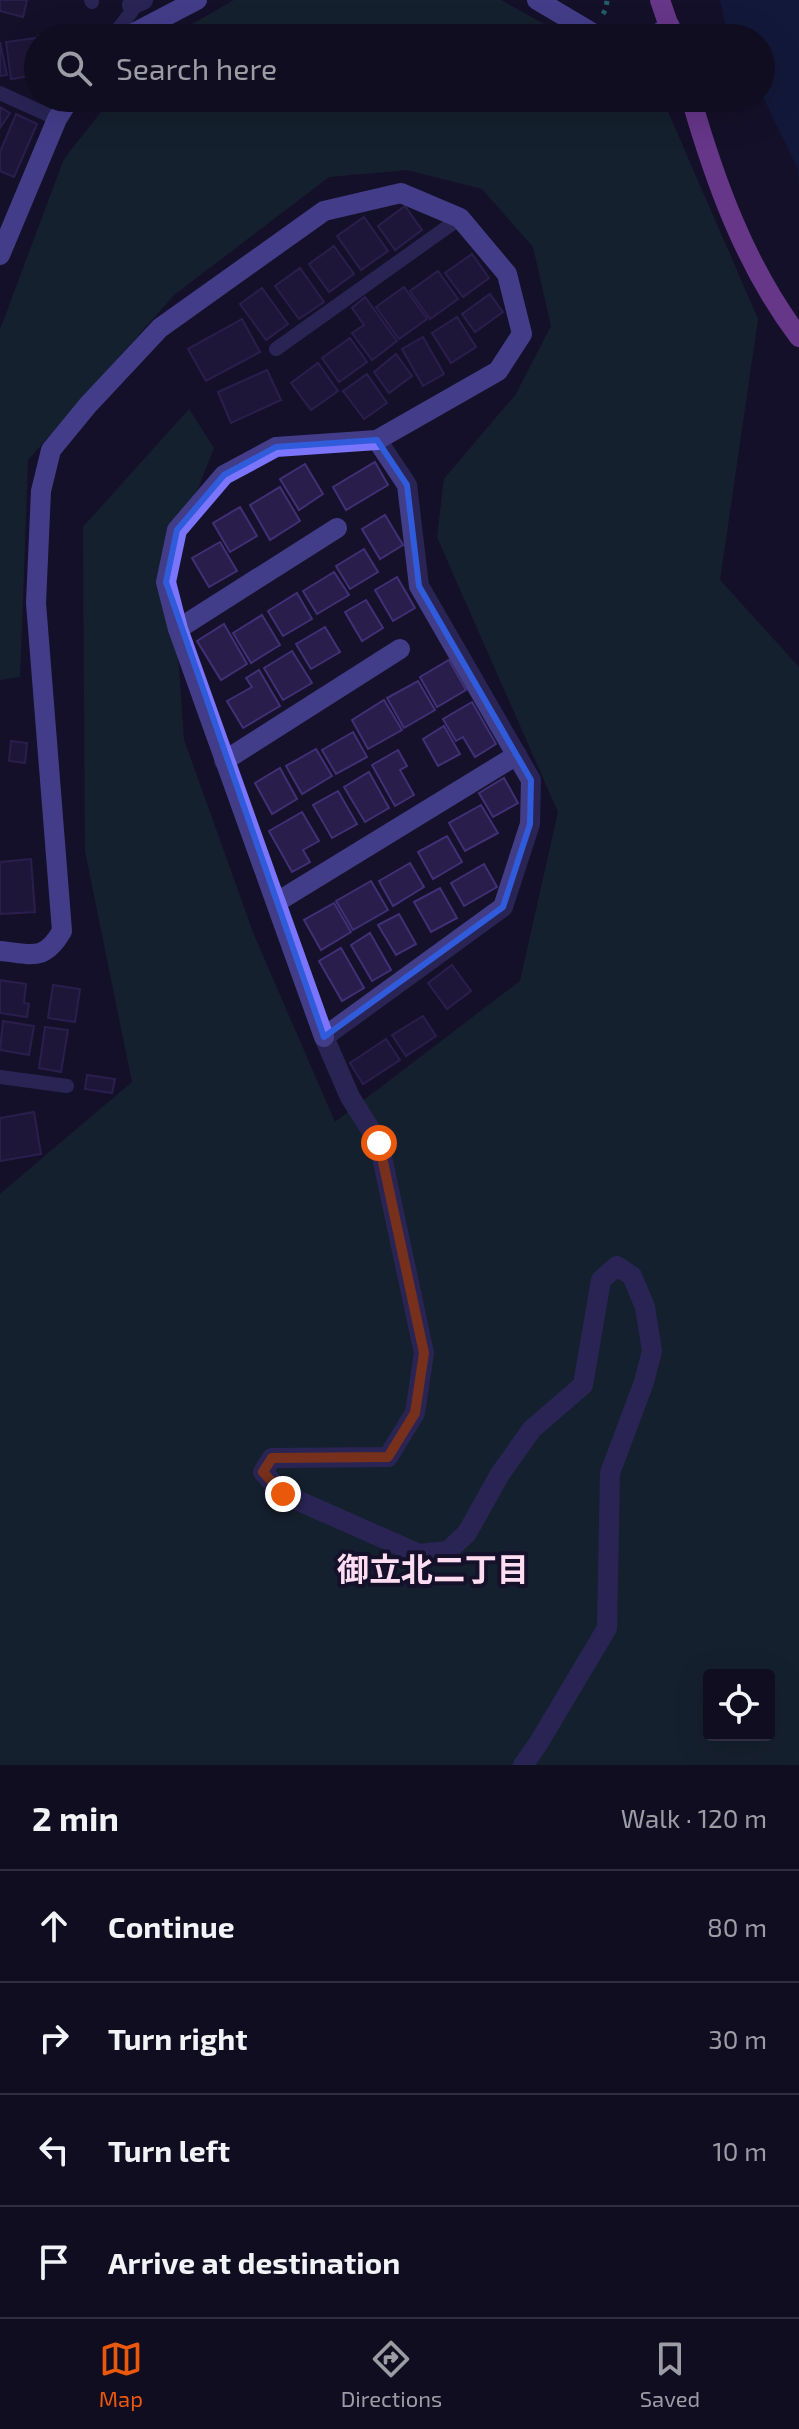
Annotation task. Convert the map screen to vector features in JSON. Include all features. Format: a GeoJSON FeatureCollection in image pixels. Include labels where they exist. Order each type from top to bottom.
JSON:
{"type":"FeatureCollection","features":[{"type":"Feature","properties":{"kind":"main road"},"geometry":{"type":"LineString","coordinates":[[660,0],[668,24]]}},
{"type":"Feature","properties":{"kind":"main road"},"geometry":{"type":"LineString","coordinates":[[695,112],[709,161],[747,253],[799,337]]}},
{"type":"Feature","properties":{"kind":"street"},"geometry":{"type":"LineString","coordinates":[[151,24],[197,0]]}},
{"type":"Feature","properties":{"kind":"street"},"geometry":{"type":"LineString","coordinates":[[537,0],[577,24]]}},
{"type":"Feature","properties":{"kind":"street"},"geometry":{"type":"LineString","coordinates":[[0,255],[61,112]]}},
{"type":"Feature","properties":{"kind":"street"},"geometry":{"type":"LineString","coordinates":[[0,951],[40,955],[54,945],[62,931],[36,603],[41,491],[51,450],[160,328],[324,211],[401,193],[460,218],[507,274],[522,334],[498,371],[377,440],[276,447],[224,475],[177,530],[166,582],[178,629],[324,1037],[350,1097],[379,1143],[424,1353],[415,1413],[388,1457],[272,1458],[263,1472],[283,1494],[419,1554],[448,1551],[467,1533],[500,1474],[532,1429],[583,1385],[601,1280],[617,1266],[632,1276],[645,1307],[652,1351],[644,1382],[610,1473],[607,1628],[523,1765]]}},
{"type":"Feature","properties":{"kind":"street"},"geometry":{"type":"LineString","coordinates":[[324,1037],[503,907],[530,824],[531,780],[419,586],[407,485],[377,440]]}},
{"type":"Feature","properties":{"kind":"street"},"geometry":{"type":"LineString","coordinates":[[178,629],[337,528]]}},
{"type":"Feature","properties":{"kind":"street"},"geometry":{"type":"LineString","coordinates":[[224,761],[400,649]]}},
{"type":"Feature","properties":{"kind":"street"},"geometry":{"type":"LineString","coordinates":[[277,902],[517,755]]}},
{"type":"Feature","properties":{"kind":"lane"},"geometry":{"type":"LineString","coordinates":[[122,24],[138,2]]}},
{"type":"Feature","properties":{"kind":"lane"},"geometry":{"type":"LineString","coordinates":[[0,93],[24,104]]}},
{"type":"Feature","properties":{"kind":"lane"},"geometry":{"type":"LineString","coordinates":[[42,112],[57,119]]}},
{"type":"Feature","properties":{"kind":"lane"},"geometry":{"type":"LineString","coordinates":[[276,349],[460,218]]}},
{"type":"Feature","properties":{"kind":"lane"},"geometry":{"type":"LineString","coordinates":[[0,1077],[67,1086]]}},
{"type":"Feature","properties":{"kind":"highlighted area"},"geometry":{"type":"Polygon","coordinates":[[[377,440],[407,485],[419,586],[531,780],[530,824],[503,907],[324,1037],[166,582],[177,530],[224,475],[276,447],[377,440]]]}},
{"type":"Feature","properties":{"kind":"green space"},"geometry":{"type":"Polygon","coordinates":[[[234,0],[501,0],[544,24],[192,24],[234,0]]]}},
{"type":"Feature","properties":{"kind":"green space"},"geometry":{"type":"Polygon","coordinates":[[[101,112],[668,112],[758,319],[720,580],[799,667],[799,1765],[0,1765],[0,1194],[132,1082],[85,851],[83,527],[189,409],[214,448],[171,558],[184,740],[254,935],[335,1122],[520,981],[558,812],[437,537],[444,479],[516,394],[551,326],[533,247],[482,189],[407,170],[329,177],[174,295],[28,460],[20,677],[0,680],[0,330],[64,159],[101,112]]]}},
{"type":"Feature","properties":{"kind":"water"},"geometry":{"type":"Polygon","coordinates":[[[720,0],[799,0],[799,189],[798,169],[770,112],[775,112],[775,24],[726,24],[720,0]]]}},
{"type":"Feature","properties":{"kind":"building"},"geometry":{"type":"Polygon","coordinates":[[[0,0],[27,0],[23,17],[0,11],[0,0]]]}},
{"type":"Feature","properties":{"kind":"building"},"geometry":{"type":"Polygon","coordinates":[[[24,40],[24,77],[11,79],[6,42],[24,40]]]}},
{"type":"Feature","properties":{"kind":"building"},"geometry":{"type":"Polygon","coordinates":[[[0,42],[7,75],[0,76],[0,42]]]}},
{"type":"Feature","properties":{"kind":"building"},"geometry":{"type":"Polygon","coordinates":[[[0,107],[10,113],[0,128],[0,107]]]}},
{"type":"Feature","properties":{"kind":"building"},"geometry":{"type":"Polygon","coordinates":[[[16,114],[37,124],[14,177],[0,171],[0,152],[16,114]]]}},
{"type":"Feature","properties":{"kind":"building"},"geometry":{"type":"Polygon","coordinates":[[[405,206],[422,230],[395,250],[378,226],[405,206]]]}},
{"type":"Feature","properties":{"kind":"building"},"geometry":{"type":"Polygon","coordinates":[[[364,217],[388,251],[361,270],[337,236],[364,217]]]}},
{"type":"Feature","properties":{"kind":"building"},"geometry":{"type":"Polygon","coordinates":[[[334,246],[354,274],[329,292],[309,264],[334,246]]]}},
{"type":"Feature","properties":{"kind":"building"},"geometry":{"type":"Polygon","coordinates":[[[472,254],[489,278],[463,297],[445,273],[472,254]]]}},
{"type":"Feature","properties":{"kind":"building"},"geometry":{"type":"Polygon","coordinates":[[[300,268],[324,302],[299,319],[275,286],[300,268]]]}},
{"type":"Feature","properties":{"kind":"building"},"geometry":{"type":"Polygon","coordinates":[[[438,271],[458,299],[430,319],[410,291],[438,271]]]}},
{"type":"Feature","properties":{"kind":"building"},"geometry":{"type":"Polygon","coordinates":[[[404,287],[427,319],[399,339],[376,307],[404,287]]]}},
{"type":"Feature","properties":{"kind":"building"},"geometry":{"type":"Polygon","coordinates":[[[262,288],[288,324],[266,340],[240,304],[262,288]]]}},
{"type":"Feature","properties":{"kind":"building"},"geometry":{"type":"Polygon","coordinates":[[[490,294],[503,312],[475,332],[462,314],[490,294]]]}},
{"type":"Feature","properties":{"kind":"building"},"geometry":{"type":"Polygon","coordinates":[[[365,297],[397,341],[372,360],[352,333],[364,325],[352,308],[365,297]]]}},
{"type":"Feature","properties":{"kind":"building"},"geometry":{"type":"Polygon","coordinates":[[[457,317],[476,347],[451,363],[432,333],[457,317]]]}},
{"type":"Feature","properties":{"kind":"building"},"geometry":{"type":"Polygon","coordinates":[[[242,319],[260,352],[206,381],[188,349],[242,319]]]}},
{"type":"Feature","properties":{"kind":"building"},"geometry":{"type":"Polygon","coordinates":[[[423,337],[444,374],[423,386],[402,349],[423,337]]]}},
{"type":"Feature","properties":{"kind":"building"},"geometry":{"type":"Polygon","coordinates":[[[350,338],[367,362],[339,382],[322,358],[350,338]]]}},
{"type":"Feature","properties":{"kind":"building"},"geometry":{"type":"Polygon","coordinates":[[[396,354],[412,376],[389,393],[374,372],[396,354]]]}},
{"type":"Feature","properties":{"kind":"building"},"geometry":{"type":"Polygon","coordinates":[[[318,363],[338,391],[311,410],[291,383],[318,363]]]}},
{"type":"Feature","properties":{"kind":"building"},"geometry":{"type":"Polygon","coordinates":[[[267,370],[281,400],[231,423],[218,392],[267,370]]]}},
{"type":"Feature","properties":{"kind":"building"},"geometry":{"type":"Polygon","coordinates":[[[367,374],[387,403],[364,419],[343,391],[367,374]]]}},
{"type":"Feature","properties":{"kind":"building"},"geometry":{"type":"Polygon","coordinates":[[[375,462],[388,485],[346,510],[333,487],[375,462]]]}},
{"type":"Feature","properties":{"kind":"building"},"geometry":{"type":"Polygon","coordinates":[[[305,464],[323,494],[299,510],[280,479],[305,464]]]}},
{"type":"Feature","properties":{"kind":"building"},"geometry":{"type":"Polygon","coordinates":[[[280,487],[300,521],[270,540],[250,505],[280,487]]]}},
{"type":"Feature","properties":{"kind":"building"},"geometry":{"type":"Polygon","coordinates":[[[240,507],[257,536],[230,552],[213,523],[240,507]]]}},
{"type":"Feature","properties":{"kind":"building"},"geometry":{"type":"Polygon","coordinates":[[[385,515],[403,545],[380,559],[362,529],[385,515]]]}},
{"type":"Feature","properties":{"kind":"building"},"geometry":{"type":"Polygon","coordinates":[[[220,542],[237,571],[209,587],[192,558],[220,542]]]}},
{"type":"Feature","properties":{"kind":"building"},"geometry":{"type":"Polygon","coordinates":[[[364,549],[378,572],[350,589],[336,566],[364,549]]]}},
{"type":"Feature","properties":{"kind":"building"},"geometry":{"type":"Polygon","coordinates":[[[334,572],[349,595],[317,614],[303,591],[334,572]]]}},
{"type":"Feature","properties":{"kind":"building"},"geometry":{"type":"Polygon","coordinates":[[[397,577],[415,608],[393,621],[375,590],[397,577]]]}},
{"type":"Feature","properties":{"kind":"building"},"geometry":{"type":"Polygon","coordinates":[[[297,593],[312,619],[283,636],[268,611],[297,593]]]}},
{"type":"Feature","properties":{"kind":"building"},"geometry":{"type":"Polygon","coordinates":[[[366,600],[383,628],[362,641],[345,612],[366,600]]]}},
{"type":"Feature","properties":{"kind":"building"},"geometry":{"type":"Polygon","coordinates":[[[262,615],[280,645],[251,663],[233,633],[262,615]]]}},
{"type":"Feature","properties":{"kind":"building"},"geometry":{"type":"Polygon","coordinates":[[[224,624],[247,664],[221,680],[197,641],[224,624]]]}},
{"type":"Feature","properties":{"kind":"building"},"geometry":{"type":"Polygon","coordinates":[[[325,627],[340,652],[311,669],[296,644],[325,627]]]}},
{"type":"Feature","properties":{"kind":"building"},"geometry":{"type":"Polygon","coordinates":[[[292,651],[312,683],[283,700],[264,668],[292,651]]]}},
{"type":"Feature","properties":{"kind":"building"},"geometry":{"type":"Polygon","coordinates":[[[449,660],[466,690],[437,707],[420,677],[449,660]]]}},
{"type":"Feature","properties":{"kind":"building"},"geometry":{"type":"Polygon","coordinates":[[[259,670],[280,706],[243,728],[227,701],[252,687],[246,678],[259,670]]]}},
{"type":"Feature","properties":{"kind":"building"},"geometry":{"type":"Polygon","coordinates":[[[418,681],[435,710],[404,728],[387,698],[418,681]]]}},
{"type":"Feature","properties":{"kind":"building"},"geometry":{"type":"Polygon","coordinates":[[[384,700],[402,730],[368,749],[352,720],[384,700]]]}},
{"type":"Feature","properties":{"kind":"building"},"geometry":{"type":"Polygon","coordinates":[[[472,702],[496,744],[475,757],[463,737],[456,741],[443,719],[472,702]]]}},
{"type":"Feature","properties":{"kind":"building"},"geometry":{"type":"Polygon","coordinates":[[[444,726],[460,754],[438,766],[423,739],[444,726]]]}},
{"type":"Feature","properties":{"kind":"building"},"geometry":{"type":"Polygon","coordinates":[[[353,732],[367,757],[336,774],[322,750],[353,732]]]}},
{"type":"Feature","properties":{"kind":"building"},"geometry":{"type":"Polygon","coordinates":[[[11,741],[27,743],[25,763],[9,761],[11,741]]]}},
{"type":"Feature","properties":{"kind":"building"},"geometry":{"type":"Polygon","coordinates":[[[316,749],[332,776],[302,794],[286,766],[316,749]]]}},
{"type":"Feature","properties":{"kind":"building"},"geometry":{"type":"Polygon","coordinates":[[[398,750],[407,766],[400,770],[414,795],[395,806],[372,765],[398,750]]]}},
{"type":"Feature","properties":{"kind":"building"},"geometry":{"type":"Polygon","coordinates":[[[280,768],[297,799],[272,814],[255,783],[280,768]]]}},
{"type":"Feature","properties":{"kind":"building"},"geometry":{"type":"Polygon","coordinates":[[[369,772],[389,808],[365,822],[344,787],[369,772]]]}},
{"type":"Feature","properties":{"kind":"building"},"geometry":{"type":"Polygon","coordinates":[[[504,778],[518,803],[493,817],[479,793],[504,778]]]}},
{"type":"Feature","properties":{"kind":"building"},"geometry":{"type":"Polygon","coordinates":[[[338,791],[357,824],[332,838],[313,805],[338,791]]]}},
{"type":"Feature","properties":{"kind":"building"},"geometry":{"type":"Polygon","coordinates":[[[481,805],[498,833],[465,851],[449,823],[481,805]]]}},
{"type":"Feature","properties":{"kind":"building"},"geometry":{"type":"Polygon","coordinates":[[[302,812],[319,841],[303,850],[310,862],[292,872],[269,831],[302,812]]]}},
{"type":"Feature","properties":{"kind":"building"},"geometry":{"type":"Polygon","coordinates":[[[447,836],[462,862],[433,879],[418,852],[447,836]]]}},
{"type":"Feature","properties":{"kind":"building"},"geometry":{"type":"Polygon","coordinates":[[[31,859],[35,912],[0,914],[0,862],[31,859]]]}},
{"type":"Feature","properties":{"kind":"building"},"geometry":{"type":"Polygon","coordinates":[[[410,863],[424,887],[393,906],[379,881],[410,863]]]}},
{"type":"Feature","properties":{"kind":"building"},"geometry":{"type":"Polygon","coordinates":[[[484,864],[497,887],[464,906],[451,883],[484,864]]]}},
{"type":"Feature","properties":{"kind":"building"},"geometry":{"type":"Polygon","coordinates":[[[371,881],[388,910],[353,930],[336,901],[371,881]]]}},
{"type":"Feature","properties":{"kind":"building"},"geometry":{"type":"Polygon","coordinates":[[[440,888],[457,918],[431,932],[414,902],[440,888]]]}},
{"type":"Feature","properties":{"kind":"building"},"geometry":{"type":"Polygon","coordinates":[[[334,903],[351,932],[321,950],[304,920],[334,903]]]}},
{"type":"Feature","properties":{"kind":"building"},"geometry":{"type":"Polygon","coordinates":[[[399,914],[416,944],[396,955],[378,925],[399,914]]]}},
{"type":"Feature","properties":{"kind":"building"},"geometry":{"type":"Polygon","coordinates":[[[370,933],[391,970],[372,981],[351,945],[370,933]]]}},
{"type":"Feature","properties":{"kind":"building"},"geometry":{"type":"Polygon","coordinates":[[[341,948],[364,988],[342,1001],[319,961],[341,948]]]}},
{"type":"Feature","properties":{"kind":"building"},"geometry":{"type":"Polygon","coordinates":[[[452,965],[471,991],[447,1009],[428,983],[452,965]]]}},
{"type":"Feature","properties":{"kind":"building"},"geometry":{"type":"Polygon","coordinates":[[[0,980],[26,984],[24,1003],[29,1004],[27,1017],[0,1013],[0,980]]]}},
{"type":"Feature","properties":{"kind":"building"},"geometry":{"type":"Polygon","coordinates":[[[53,985],[80,989],[75,1022],[48,1018],[53,985]]]}},
{"type":"Feature","properties":{"kind":"building"},"geometry":{"type":"Polygon","coordinates":[[[423,1016],[436,1036],[406,1056],[392,1035],[423,1016]]]}},
{"type":"Feature","properties":{"kind":"building"},"geometry":{"type":"Polygon","coordinates":[[[3,1021],[34,1026],[29,1055],[0,1050],[3,1021]]]}},
{"type":"Feature","properties":{"kind":"building"},"geometry":{"type":"Polygon","coordinates":[[[45,1027],[68,1030],[61,1072],[39,1068],[45,1027]]]}},
{"type":"Feature","properties":{"kind":"building"},"geometry":{"type":"Polygon","coordinates":[[[386,1039],[400,1060],[363,1084],[350,1063],[386,1039]]]}},
{"type":"Feature","properties":{"kind":"building"},"geometry":{"type":"Polygon","coordinates":[[[87,1075],[115,1079],[112,1093],[85,1089],[87,1075]]]}},
{"type":"Feature","properties":{"kind":"building"},"geometry":{"type":"Polygon","coordinates":[[[34,1112],[41,1154],[0,1161],[0,1118],[34,1112]]]}},
{"type":"Feature","properties":{"kind":"district","name":"御立北二丁目"},"geometry":{"type":"Point","coordinates":[433,1568]}},
{"type":"Feature","properties":{"kind":"route"},"geometry":{"type":"LineString","coordinates":[[283,1494],[263,1472],[272,1458],[388,1457],[415,1413],[424,1353],[379,1143]]}}]}
